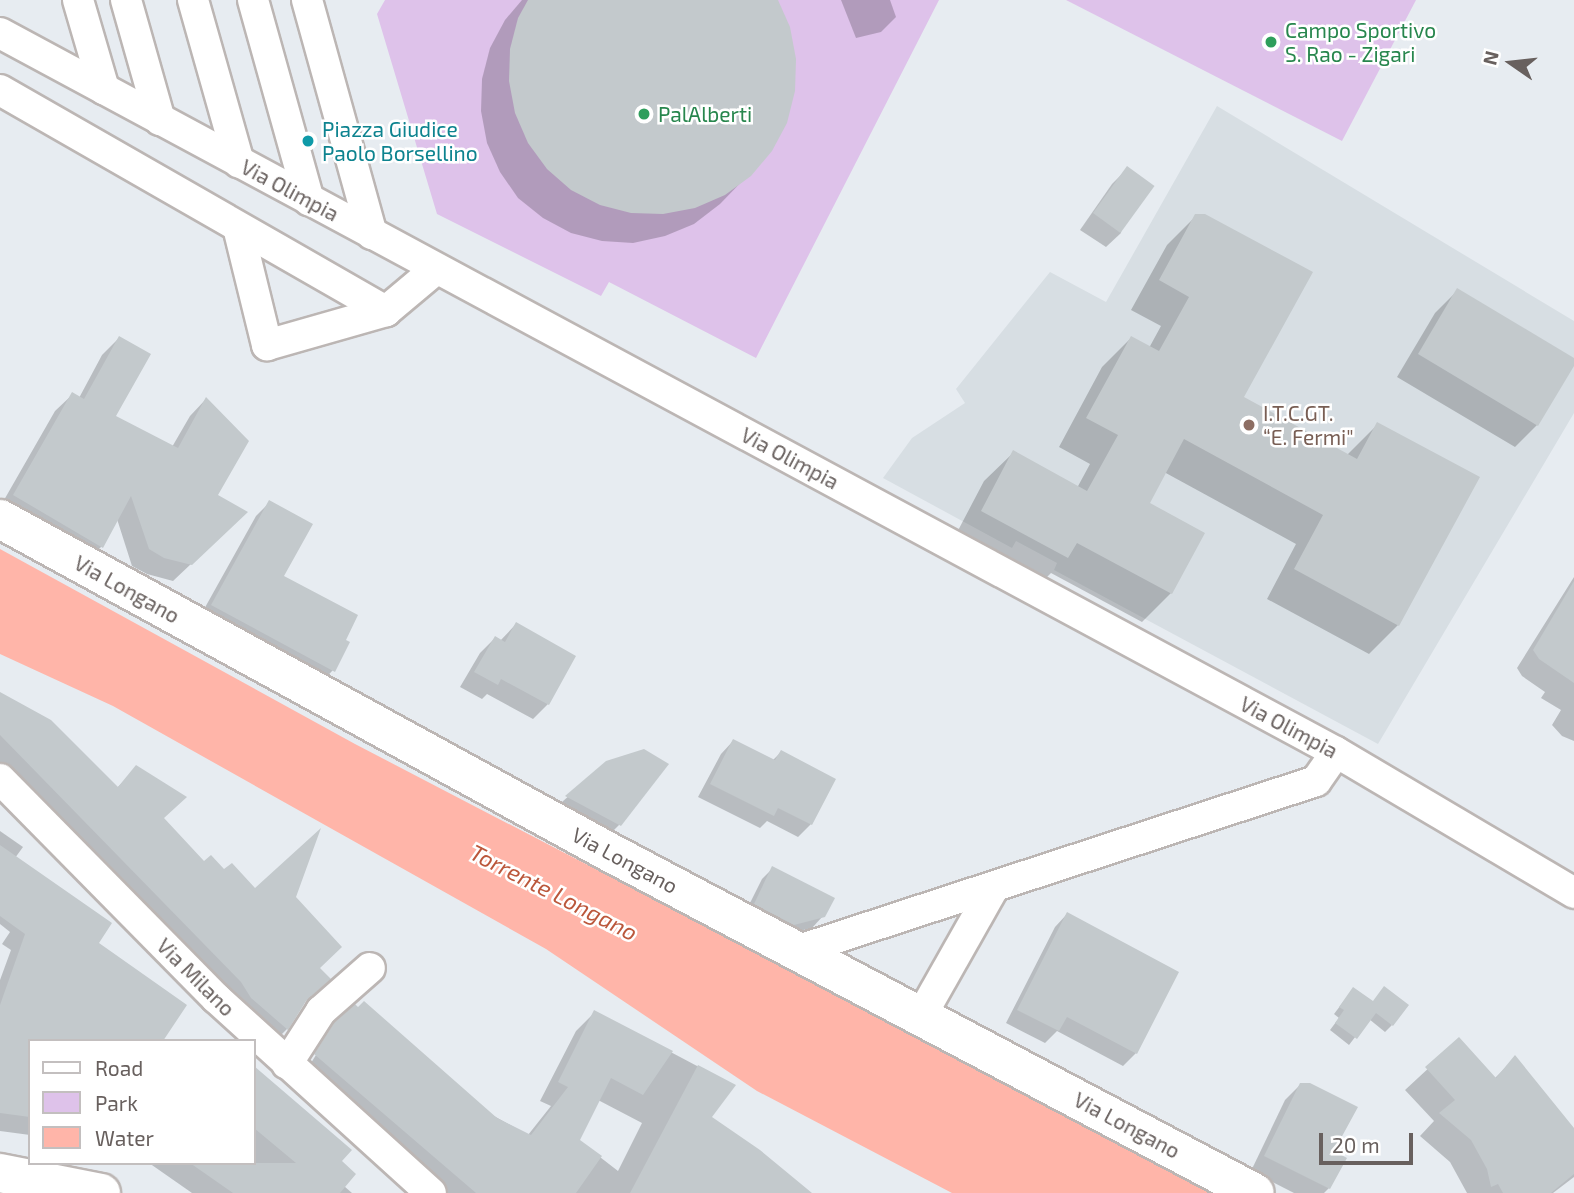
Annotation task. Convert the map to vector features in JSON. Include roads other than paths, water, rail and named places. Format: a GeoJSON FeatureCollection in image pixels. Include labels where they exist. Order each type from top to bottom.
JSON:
{"type":"FeatureCollection","features":[{"type":"Feature","properties":{"kind":"street"},"geometry":{"type":"LineString","coordinates":[[78,0],[104,89]]}},
{"type":"Feature","properties":{"kind":"street"},"geometry":{"type":"LineString","coordinates":[[126,0],[160,120]]}},
{"type":"Feature","properties":{"kind":"street"},"geometry":{"type":"LineString","coordinates":[[193,0],[239,163]]}},
{"type":"Feature","properties":{"kind":"street"},"geometry":{"type":"LineString","coordinates":[[253,0],[309,200]]}},
{"type":"Feature","properties":{"kind":"street"},"geometry":{"type":"LineString","coordinates":[[307,0],[372,234]]}},
{"type":"Feature","properties":{"kind":"street","name":"Via Olimpia"},"geometry":{"type":"LineString","coordinates":[[0,33],[1336,752],[1574,893]]}},
{"type":"Feature","properties":{"kind":"street"},"geometry":{"type":"LineString","coordinates":[[0,90],[386,311]]}},
{"type":"Feature","properties":{"kind":"street"},"geometry":{"type":"LineString","coordinates":[[238,227],[267,345],[386,311],[436,269]]}},
{"type":"Feature","properties":{"kind":"street","name":"Via Longano"},"geometry":{"type":"LineString","coordinates":[[0,519],[796,951],[1255,1193]]}},
{"type":"Feature","properties":{"kind":"street"},"geometry":{"type":"LineString","coordinates":[[796,951],[1316,781],[1336,752]]}},
{"type":"Feature","properties":{"kind":"street","name":"Via Milano"},"geometry":{"type":"LineString","coordinates":[[0,779],[216,998],[431,1193]]}},
{"type":"Feature","properties":{"kind":"street"},"geometry":{"type":"LineString","coordinates":[[921,1016],[994,887]]}},
{"type":"Feature","properties":{"kind":"street"},"geometry":{"type":"LineString","coordinates":[[287,1064],[321,1011],[370,968]]}},
{"type":"Feature","properties":{"kind":"street"},"geometry":{"type":"LineString","coordinates":[[11,1175],[101,1193]]}},
{"type":"Feature","properties":{"kind":"water","name":"Torrente Longano"},"geometry":{"type":"Polygon","coordinates":[[[0,549],[355,744],[1218,1193],[952,1193],[757,1091],[546,949],[113,706],[0,654],[0,549]]]}},
{"type":"Feature","properties":{"kind":"place","name":"Campo Sportivo S. Rao - Zigari"},"geometry":{"type":"Point","coordinates":[1271,42]}},
{"type":"Feature","properties":{"kind":"place","name":"PalAlberti"},"geometry":{"type":"Point","coordinates":[644,114]}},
{"type":"Feature","properties":{"kind":"place","name":"Piazza Giudice Paolo Borsellino"},"geometry":{"type":"Point","coordinates":[308,141]}},
{"type":"Feature","properties":{"kind":"place","name":"I.T.C.GT. “E. Fermi\""},"geometry":{"type":"Point","coordinates":[1249,425]}}]}
